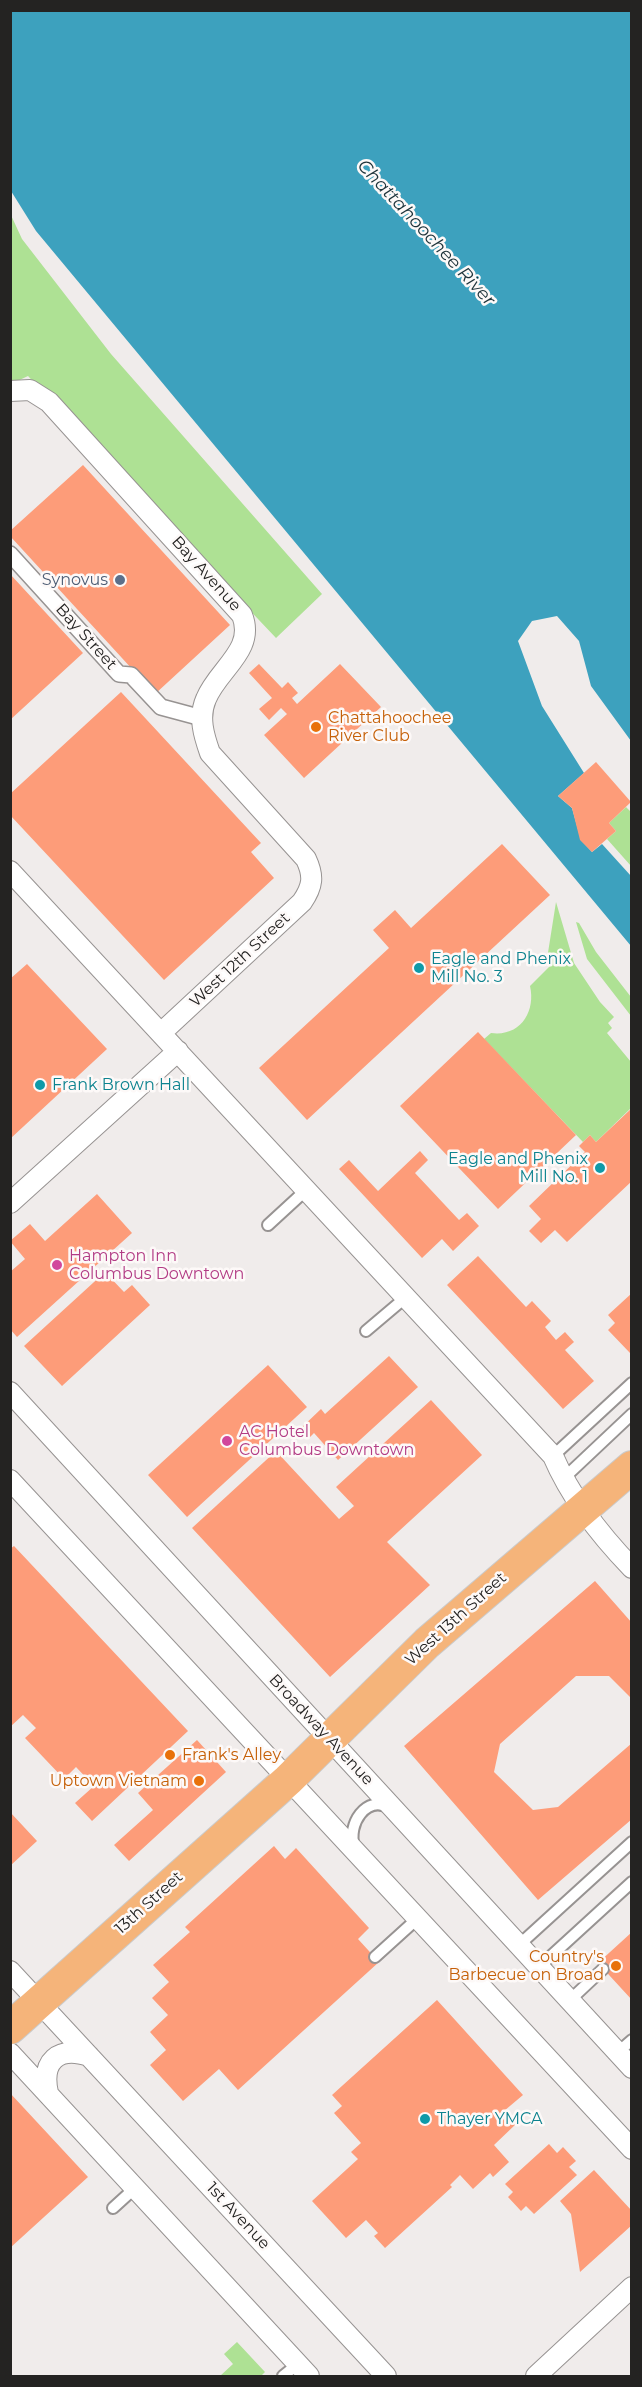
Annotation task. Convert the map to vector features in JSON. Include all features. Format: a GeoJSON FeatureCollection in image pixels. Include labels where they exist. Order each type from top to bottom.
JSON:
{"type":"FeatureCollection","features":[{"type":"Feature","properties":{"kind":"main road","name":"West 13th Street"},"geometry":{"type":"LineString","coordinates":[[288,1780],[427,1643],[632,1467]]}},
{"type":"Feature","properties":{"kind":"main road","name":"13th Street"},"geometry":{"type":"LineString","coordinates":[[10,2028],[288,1780]]}},
{"type":"Feature","properties":{"kind":"street","name":"Bay Avenue"},"geometry":{"type":"LineString","coordinates":[[15,390],[30,390],[49,402],[242,615],[247,626],[243,647],[214,684],[205,700],[202,718],[203,734],[210,753],[306,860],[312,871],[312,882]]}},
{"type":"Feature","properties":{"kind":"street","name":"Bay Street"},"geometry":{"type":"LineString","coordinates":[[10,554],[119,674],[131,675],[161,707],[202,718]]}},
{"type":"Feature","properties":{"kind":"street"},"geometry":{"type":"LineString","coordinates":[[10,871],[553,1456],[563,1479],[608,1543],[632,1568]]}},
{"type":"Feature","properties":{"kind":"street","name":"West 12th Street"},"geometry":{"type":"LineString","coordinates":[[161,1033],[302,902],[312,882]]}},
{"type":"Feature","properties":{"kind":"street"},"geometry":{"type":"LineString","coordinates":[[10,1203],[178,1052]]}},
{"type":"Feature","properties":{"kind":"street","name":"Broadway Avenue"},"geometry":{"type":"LineString","coordinates":[[10,1392],[569,2001],[624,2046],[632,2068]]}},
{"type":"Feature","properties":{"kind":"street"},"geometry":{"type":"LineString","coordinates":[[10,1480],[632,2149]]}},
{"type":"Feature","properties":{"kind":"street","name":"1st Avenue"},"geometry":{"type":"LineString","coordinates":[[10,1971],[386,2376]]}},
{"type":"Feature","properties":{"kind":"street"},"geometry":{"type":"LineString","coordinates":[[48,2093],[45,2078],[49,2065],[60,2054],[74,2051],[89,2056]]}},
{"type":"Feature","properties":{"kind":"street"},"geometry":{"type":"LineString","coordinates":[[10,2053],[135,2188],[297,2372]]}},
{"type":"Feature","properties":{"kind":"street"},"geometry":{"type":"LineString","coordinates":[[536,2376],[632,2287]]}},
{"type":"Feature","properties":{"kind":"lane"},"geometry":{"type":"LineString","coordinates":[[268,1225],[305,1191]]}},
{"type":"Feature","properties":{"kind":"lane"},"geometry":{"type":"LineString","coordinates":[[366,1331],[405,1298]]}},
{"type":"Feature","properties":{"kind":"lane"},"geometry":{"type":"LineString","coordinates":[[553,1456],[632,1383]]}},
{"type":"Feature","properties":{"kind":"lane"},"geometry":{"type":"LineString","coordinates":[[563,1479],[632,1414]]}},
{"type":"Feature","properties":{"kind":"lane"},"geometry":{"type":"LineString","coordinates":[[360,1857],[351,1836],[357,1816],[372,1806],[383,1804],[395,1811]]}},
{"type":"Feature","properties":{"kind":"lane"},"geometry":{"type":"LineString","coordinates":[[519,1945],[632,1842]]}},
{"type":"Feature","properties":{"kind":"lane"},"geometry":{"type":"LineString","coordinates":[[539,1967],[632,1882]]}},
{"type":"Feature","properties":{"kind":"lane"},"geometry":{"type":"LineString","coordinates":[[375,1958],[417,1919]]}},
{"type":"Feature","properties":{"kind":"lane"},"geometry":{"type":"LineString","coordinates":[[569,2001],[603,1969]]}},
{"type":"Feature","properties":{"kind":"lane"},"geometry":{"type":"LineString","coordinates":[[113,2208],[135,2188]]}},
{"type":"Feature","properties":{"kind":"green space"},"geometry":{"type":"Polygon","coordinates":[[[10,213],[22,239],[111,354],[322,594],[276,638],[28,376],[11,384],[10,213]]]}},
{"type":"Feature","properties":{"kind":"green space"},"geometry":{"type":"Polygon","coordinates":[[[626,807],[631,812],[631,866],[607,839],[616,831],[609,823],[626,807]]]}},
{"type":"Feature","properties":{"kind":"green space"},"geometry":{"type":"Polygon","coordinates":[[[556,902],[574,963],[600,1002],[614,1017],[608,1023],[612,1028],[607,1033],[631,1062],[631,1108],[596,1142],[590,1135],[583,1142],[484,1039],[491,1033],[510,1031],[524,1021],[531,1005],[530,986],[552,964],[547,959],[556,902]]]}},
{"type":"Feature","properties":{"kind":"green space"},"geometry":{"type":"Polygon","coordinates":[[[576,922],[579,923],[596,952],[631,997],[631,1016],[587,959],[576,922]]]}},
{"type":"Feature","properties":{"kind":"green space"},"geometry":{"type":"Polygon","coordinates":[[[237,2342],[265,2372],[261,2376],[220,2376],[233,2364],[224,2354],[237,2342]]]}},
{"type":"Feature","properties":{"kind":"water","name":"Chattahoochee River"},"geometry":{"type":"Polygon","coordinates":[[[11,11],[631,11],[631,741],[591,686],[579,641],[557,616],[532,621],[518,641],[542,706],[584,773],[558,796],[572,808],[581,840],[592,852],[602,844],[631,876],[631,946],[36,231],[11,191],[11,11]]]}},
{"type":"Feature","properties":{"kind":"building","name":"Synovus"},"geometry":{"type":"Polygon","coordinates":[[[83,465],[230,625],[155,694],[10,536],[10,531],[83,465]]]}},
{"type":"Feature","properties":{"kind":"building"},"geometry":{"type":"Polygon","coordinates":[[[10,574],[83,653],[10,720],[10,574]]]}},
{"type":"Feature","properties":{"kind":"building","name":"Chattahoochee River Club"},"geometry":{"type":"Polygon","coordinates":[[[259,664],[282,688],[288,682],[298,693],[292,698],[297,704],[340,664],[381,707],[304,778],[264,735],[287,714],[281,708],[269,720],[259,709],[272,698],[249,673],[259,664]]]}},
{"type":"Feature","properties":{"kind":"building"},"geometry":{"type":"Polygon","coordinates":[[[121,692],[261,843],[251,852],[274,878],[164,980],[10,815],[10,794],[121,692]]]}},
{"type":"Feature","properties":{"kind":"building"},"geometry":{"type":"Polygon","coordinates":[[[596,762],[631,802],[609,823],[616,831],[592,852],[580,840],[572,808],[558,796],[596,762]]]}},
{"type":"Feature","properties":{"kind":"building","name":"Eagle and Phenix Mill No. 3"},"geometry":{"type":"Polygon","coordinates":[[[502,844],[550,895],[307,1120],[259,1068],[389,948],[373,930],[395,910],[411,928],[502,844]]]}},
{"type":"Feature","properties":{"kind":"building","name":"Frank Brown Hall"},"geometry":{"type":"Polygon","coordinates":[[[27,964],[107,1049],[10,1139],[10,979],[27,964]]]}},
{"type":"Feature","properties":{"kind":"building"},"geometry":{"type":"Polygon","coordinates":[[[478,1032],[576,1135],[498,1209],[400,1106],[478,1032]]]}},
{"type":"Feature","properties":{"kind":"building","name":"Eagle and Phenix Mill No. 1"},"geometry":{"type":"Polygon","coordinates":[[[632,1108],[632,1181],[567,1242],[555,1230],[541,1243],[529,1231],[541,1219],[529,1206],[585,1152],[579,1146],[590,1135],[596,1142],[632,1108]]]}},
{"type":"Feature","properties":{"kind":"building"},"geometry":{"type":"Polygon","coordinates":[[[420,1151],[428,1160],[415,1173],[459,1220],[467,1213],[479,1226],[453,1251],[442,1239],[422,1258],[339,1169],[349,1160],[378,1191],[420,1151]]]}},
{"type":"Feature","properties":{"kind":"building","name":"Hampton Inn Columbus Downtown"},"geometry":{"type":"Polygon","coordinates":[[[97,1194],[132,1233],[17,1337],[10,1329],[10,1272],[25,1259],[10,1241],[30,1224],[45,1241],[97,1194]]]}},
{"type":"Feature","properties":{"kind":"building"},"geometry":{"type":"Polygon","coordinates":[[[478,1256],[526,1307],[532,1301],[551,1321],[545,1327],[556,1340],[565,1332],[574,1342],[565,1350],[594,1381],[563,1409],[447,1285],[478,1256]]]}},
{"type":"Feature","properties":{"kind":"building"},"geometry":{"type":"Polygon","coordinates":[[[105,1272],[124,1292],[132,1285],[150,1305],[62,1386],[24,1346],[105,1272]]]}},
{"type":"Feature","properties":{"kind":"building"},"geometry":{"type":"Polygon","coordinates":[[[632,1293],[632,1351],[630,1353],[608,1330],[615,1323],[608,1315],[632,1293]]]}},
{"type":"Feature","properties":{"kind":"building"},"geometry":{"type":"Polygon","coordinates":[[[389,1356],[418,1387],[338,1460],[314,1433],[308,1439],[299,1430],[321,1409],[325,1414],[389,1356]]]}},
{"type":"Feature","properties":{"kind":"building","name":"AC Hotel Columbus Downtown"},"geometry":{"type":"Polygon","coordinates":[[[268,1365],[307,1407],[187,1517],[148,1475],[268,1365]]]}},
{"type":"Feature","properties":{"kind":"building"},"geometry":{"type":"Polygon","coordinates":[[[431,1400],[482,1455],[387,1542],[430,1585],[330,1677],[192,1528],[276,1451],[339,1519],[354,1506],[336,1487],[431,1400]]]}},
{"type":"Feature","properties":{"kind":"building"},"geometry":{"type":"Polygon","coordinates":[[[14,1546],[188,1731],[92,1821],[75,1803],[94,1786],[76,1767],[64,1779],[25,1738],[36,1728],[23,1715],[10,1727],[10,1549],[14,1546]]]}},
{"type":"Feature","properties":{"kind":"building"},"geometry":{"type":"Polygon","coordinates":[[[595,1581],[632,1623],[632,1699],[609,1676],[576,1676],[500,1744],[494,1772],[533,1810],[558,1807],[632,1743],[632,1819],[538,1900],[404,1746],[595,1581]]]}},
{"type":"Feature","properties":{"kind":"building"},"geometry":{"type":"Polygon","coordinates":[[[197,1740],[226,1772],[129,1861],[114,1845],[153,1810],[138,1793],[197,1740]]]}},
{"type":"Feature","properties":{"kind":"building"},"geometry":{"type":"Polygon","coordinates":[[[10,1812],[37,1841],[10,1866],[10,1812]]]}},
{"type":"Feature","properties":{"kind":"building"},"geometry":{"type":"Polygon","coordinates":[[[274,1846],[285,1859],[296,1848],[369,1928],[358,1939],[379,1962],[238,2090],[219,2069],[183,2101],[150,2065],[166,2050],[150,2032],[168,2015],[152,1998],[169,1982],[153,1965],[190,1932],[185,1927],[274,1846]]]}},
{"type":"Feature","properties":{"kind":"building","name":"Country's Barbecue on Broad"},"geometry":{"type":"Polygon","coordinates":[[[632,1932],[632,2000],[598,1963],[632,1932]]]}},
{"type":"Feature","properties":{"kind":"building","name":"Thayer YMCA"},"geometry":{"type":"Polygon","coordinates":[[[437,2000],[523,2095],[504,2111],[516,2124],[494,2145],[509,2162],[493,2177],[490,2173],[473,2189],[460,2175],[450,2185],[452,2187],[385,2248],[374,2236],[378,2233],[366,2220],[346,2238],[312,2201],[358,2159],[351,2152],[361,2143],[334,2113],[342,2106],[332,2095],[437,2000]]]}},
{"type":"Feature","properties":{"kind":"building"},"geometry":{"type":"Polygon","coordinates":[[[10,2093],[88,2177],[10,2248],[10,2093]]]}},
{"type":"Feature","properties":{"kind":"building","name":"Thayer YMCA"},"geometry":{"type":"Polygon","coordinates":[[[549,2144],[557,2153],[563,2147],[576,2161],[569,2167],[577,2175],[534,2214],[526,2206],[521,2211],[508,2197],[513,2192],[505,2184],[549,2144]]]}},
{"type":"Feature","properties":{"kind":"building"},"geometry":{"type":"Polygon","coordinates":[[[594,2170],[632,2211],[632,2225],[580,2272],[571,2214],[560,2201],[594,2170]]]}},
{"type":"Feature","properties":{"kind":"place","name":"Synovus"},"geometry":{"type":"Point","coordinates":[120,580]}},
{"type":"Feature","properties":{"kind":"place","name":"Chattahoochee River Club"},"geometry":{"type":"Point","coordinates":[316,727]}},
{"type":"Feature","properties":{"kind":"place","name":"Eagle and Phenix Mill No. 3"},"geometry":{"type":"Point","coordinates":[419,968]}},
{"type":"Feature","properties":{"kind":"place","name":"Frank Brown Hall"},"geometry":{"type":"Point","coordinates":[40,1085]}},
{"type":"Feature","properties":{"kind":"place","name":"Eagle and Phenix Mill No. 1"},"geometry":{"type":"Point","coordinates":[600,1168]}},
{"type":"Feature","properties":{"kind":"place","name":"Hampton Inn Columbus Downtown"},"geometry":{"type":"Point","coordinates":[57,1265]}},
{"type":"Feature","properties":{"kind":"place","name":"AC Hotel Columbus Downtown"},"geometry":{"type":"Point","coordinates":[227,1441]}},
{"type":"Feature","properties":{"kind":"place","name":"Frank's Alley"},"geometry":{"type":"Point","coordinates":[170,1755]}},
{"type":"Feature","properties":{"kind":"place","name":"Uptown Vietnam"},"geometry":{"type":"Point","coordinates":[199,1781]}},
{"type":"Feature","properties":{"kind":"place","name":"Country's Barbecue on Broad"},"geometry":{"type":"Point","coordinates":[616,1966]}},
{"type":"Feature","properties":{"kind":"place","name":"Thayer YMCA"},"geometry":{"type":"Point","coordinates":[425,2119]}}]}
